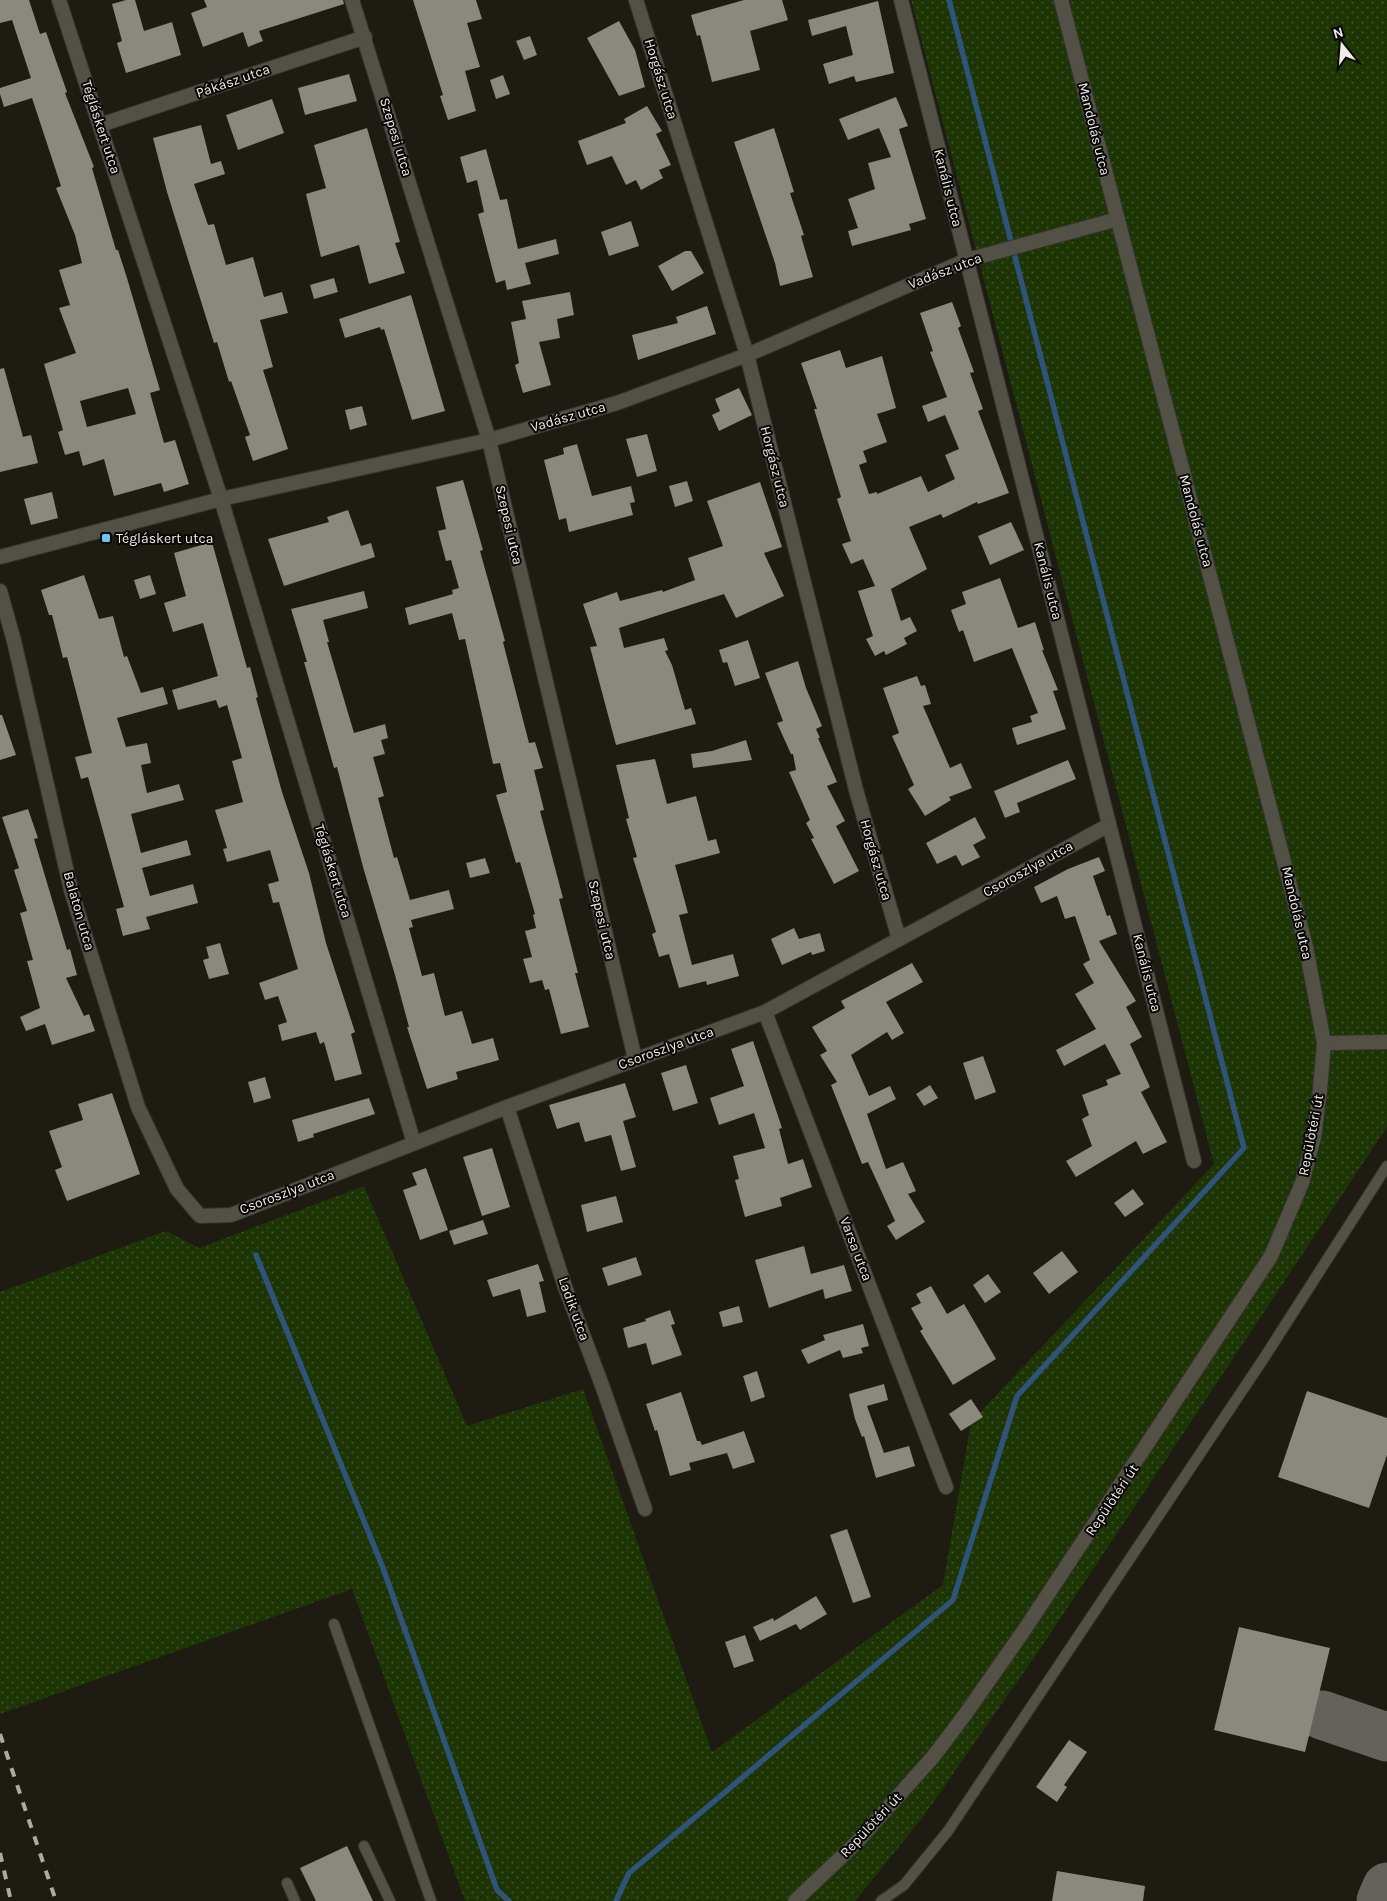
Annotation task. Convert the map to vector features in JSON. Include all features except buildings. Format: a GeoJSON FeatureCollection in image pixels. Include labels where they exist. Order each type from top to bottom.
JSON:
{"type":"FeatureCollection","features":[{"type":"Feature","properties":{"kind":"street","name":"Tégláskert utca"},"geometry":{"type":"LineString","coordinates":[[59,0],[221,500],[414,1143]]}},
{"type":"Feature","properties":{"kind":"street","name":"Szepesi utca"},"geometry":{"type":"LineString","coordinates":[[352,0],[489,440],[635,1059]]}},
{"type":"Feature","properties":{"kind":"street","name":"Horgász utca"},"geometry":{"type":"LineString","coordinates":[[636,0],[747,355],[856,790],[899,939]]}},
{"type":"Feature","properties":{"kind":"street","name":"Kanális utca"},"geometry":{"type":"LineString","coordinates":[[901,0],[1194,1162]]}},
{"type":"Feature","properties":{"kind":"street","name":"Mandolás utca"},"geometry":{"type":"LineString","coordinates":[[1061,0],[1291,887],[1306,947],[1324,1044]]}},
{"type":"Feature","properties":{"kind":"street","name":"Pákász utca"},"geometry":{"type":"LineString","coordinates":[[100,125],[365,37]]}},
{"type":"Feature","properties":{"kind":"street","name":"Vadász utca"},"geometry":{"type":"LineString","coordinates":[[0,557],[221,500],[489,440],[617,403],[747,355],[967,260],[1118,219]]}},
{"type":"Feature","properties":{"kind":"street","name":"Balaton utca"},"geometry":{"type":"LineString","coordinates":[[0,591],[14,641],[71,890],[138,1107],[177,1189],[200,1216]]}},
{"type":"Feature","properties":{"kind":"street","name":"Csoroszlya utca"},"geometry":{"type":"LineString","coordinates":[[200,1216],[231,1214],[507,1107],[765,1012],[1109,825]]}},
{"type":"Feature","properties":{"kind":"street","name":"Varsa utca"},"geometry":{"type":"LineString","coordinates":[[765,1012],[946,1487]]}},
{"type":"Feature","properties":{"kind":"street"},"geometry":{"type":"LineString","coordinates":[[1324,1044],[1387,1042]]}},
{"type":"Feature","properties":{"kind":"street","name":"Repülőtéri út"},"geometry":{"type":"LineString","coordinates":[[796,1901],[857,1842],[933,1756],[964,1716],[1097,1522],[1271,1256],[1302,1183],[1314,1137],[1324,1044]]}},
{"type":"Feature","properties":{"kind":"street","name":"Ladik utca"},"geometry":{"type":"LineString","coordinates":[[507,1107],[565,1287],[645,1509]]}},
{"type":"Feature","properties":{"kind":"lane"},"geometry":{"type":"LineString","coordinates":[[881,1901],[904,1885],[948,1831],[1264,1358],[1387,1166]]}},
{"type":"Feature","properties":{"kind":"lane"},"geometry":{"type":"LineString","coordinates":[[334,1624],[431,1901]]}},
{"type":"Feature","properties":{"kind":"lane"},"geometry":{"type":"LineString","coordinates":[[364,1846],[390,1901]]}},
{"type":"Feature","properties":{"kind":"lane"},"geometry":{"type":"LineString","coordinates":[[287,1884],[295,1901]]}},
{"type":"Feature","properties":{"kind":"green space"},"geometry":{"type":"Polygon","coordinates":[[[911,0],[1387,0],[1387,1127],[1040,1649],[923,1817],[855,1901],[465,1901],[352,1589],[0,1714],[0,1292],[166,1231],[199,1248],[364,1186],[467,1426],[583,1389],[712,1752],[943,1585],[971,1422],[1214,1164],[911,0]]]}},
{"type":"Feature","properties":{"kind":"waterway"},"geometry":{"type":"LineString","coordinates":[[616,1901],[629,1873],[953,1600],[1017,1396],[1244,1148],[949,0]]}},
{"type":"Feature","properties":{"kind":"waterway"},"geometry":{"type":"LineString","coordinates":[[256,1255],[383,1568],[497,1890],[509,1901]]}},
{"type":"Feature","properties":{"kind":"taxiway"},"geometry":{"type":"LineString","coordinates":[[1322,1715],[1387,1737]]}},
{"type":"Feature","properties":{"kind":"taxiway"},"geometry":{"type":"LineString","coordinates":[[1381,1901],[1387,1887]]}},
{"type":"Feature","properties":{"kind":"railway"},"geometry":{"type":"LineString","coordinates":[[0,1734],[56,1901]]}},
{"type":"Feature","properties":{"kind":"railway"},"geometry":{"type":"LineString","coordinates":[[0,1853],[11,1901]]}},
{"type":"Feature","properties":{"kind":"place","name":"Tégláskert utca"},"geometry":{"type":"Point","coordinates":[106,538]}}]}
